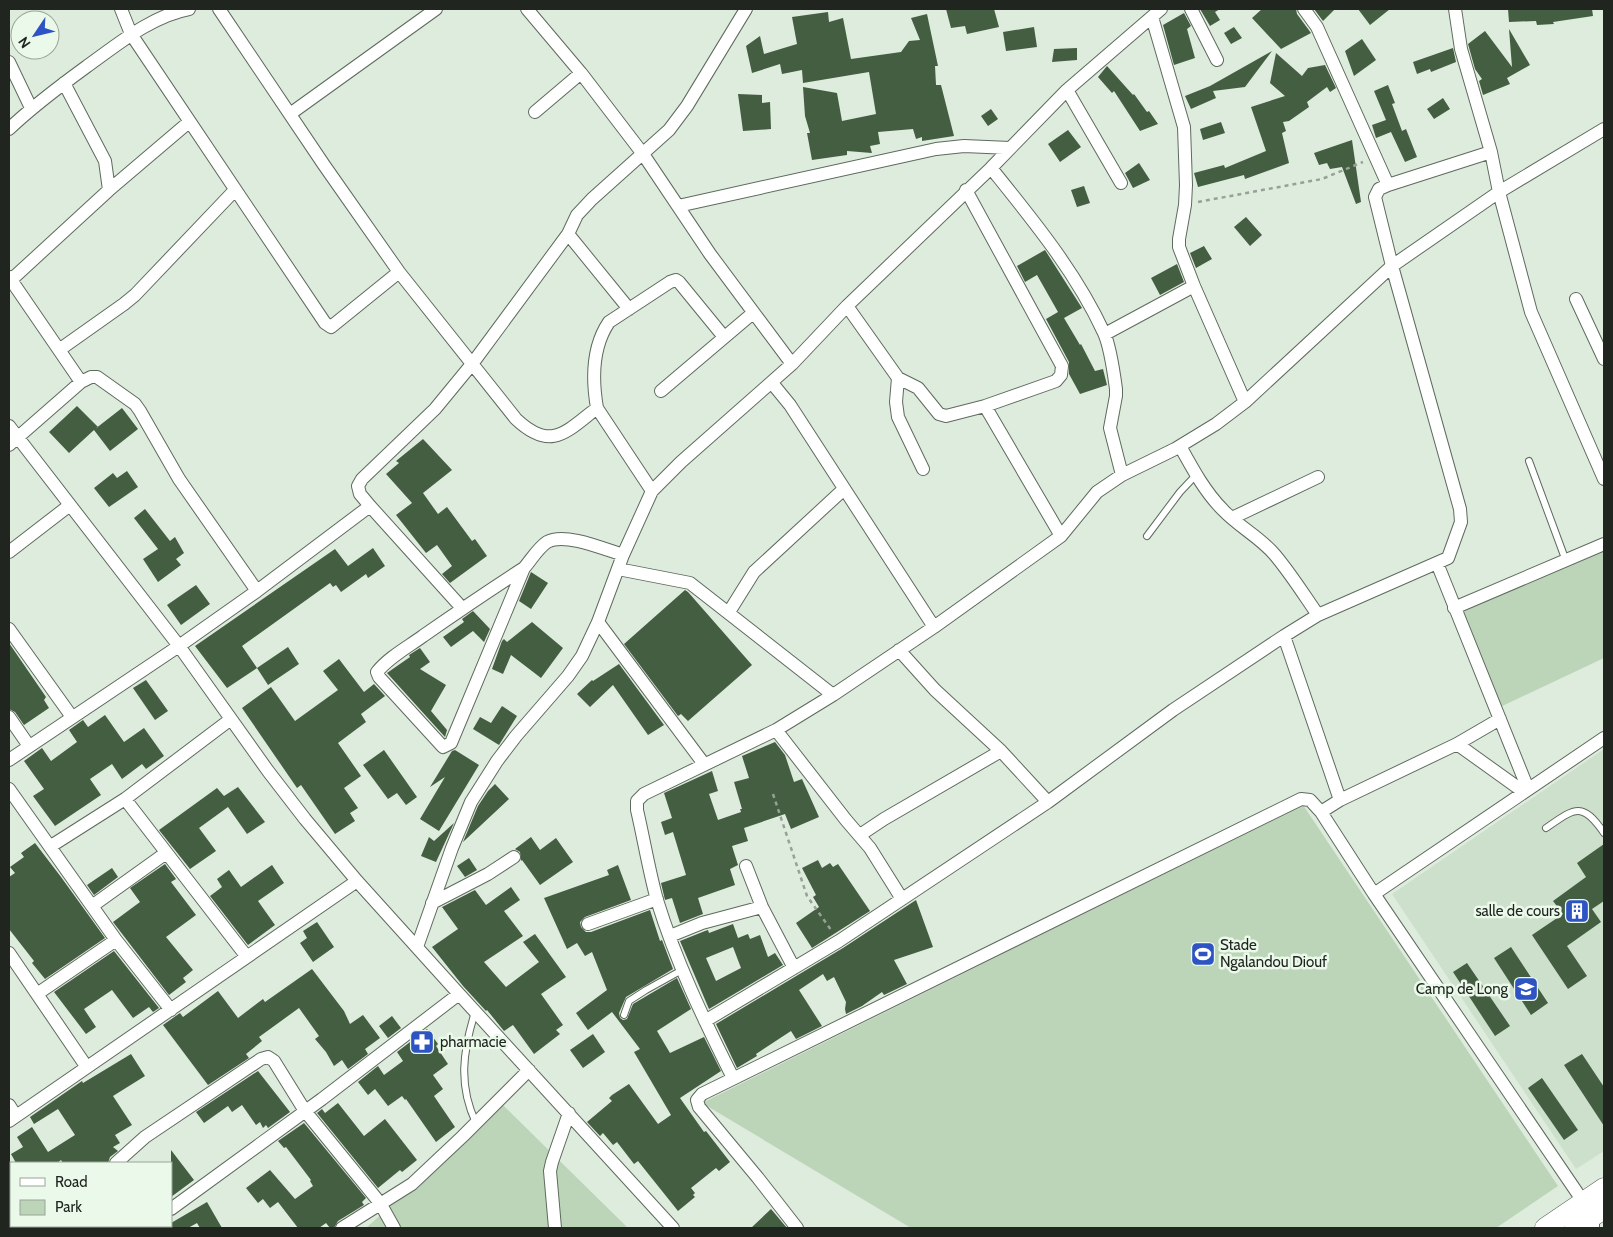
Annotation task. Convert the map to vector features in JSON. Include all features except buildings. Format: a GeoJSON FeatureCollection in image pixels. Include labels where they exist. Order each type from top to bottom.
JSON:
{"type":"FeatureCollection","features":[{"type":"Feature","properties":{"kind":"main road"},"geometry":{"type":"LineString","coordinates":[[1575,1228],[1594,1214],[1604,1188]]}},
{"type":"Feature","properties":{"kind":"main road"},"geometry":{"type":"LineString","coordinates":[[1545,1228],[1594,1214]]}},
{"type":"Feature","properties":{"kind":"street"},"geometry":{"type":"LineString","coordinates":[[121,9],[131,34],[325,323],[331,327],[399,272]]}},
{"type":"Feature","properties":{"kind":"street"},"geometry":{"type":"LineString","coordinates":[[9,129],[64,83],[131,34],[177,11],[189,9]]}},
{"type":"Feature","properties":{"kind":"street"},"geometry":{"type":"LineString","coordinates":[[220,9],[399,272],[516,419],[535,434],[550,438],[563,434],[597,408]]}},
{"type":"Feature","properties":{"kind":"street"},"geometry":{"type":"LineString","coordinates":[[290,114],[436,9]]}},
{"type":"Feature","properties":{"kind":"street"},"geometry":{"type":"LineString","coordinates":[[527,9],[581,73],[643,154],[753,313],[792,364]]}},
{"type":"Feature","properties":{"kind":"street"},"geometry":{"type":"LineString","coordinates":[[462,608],[370,506],[360,494],[358,486],[362,479],[420,424],[472,364],[568,234],[577,215],[668,130],[687,106],[746,9]]}},
{"type":"Feature","properties":{"kind":"street"},"geometry":{"type":"LineString","coordinates":[[1191,9],[1217,60]]}},
{"type":"Feature","properties":{"kind":"street"},"geometry":{"type":"LineString","coordinates":[[1304,9],[1317,27],[1388,185]]}},
{"type":"Feature","properties":{"kind":"street"},"geometry":{"type":"LineString","coordinates":[[1454,9],[1462,49],[1491,152],[1499,192],[1531,312],[1604,479]]}},
{"type":"Feature","properties":{"kind":"street"},"geometry":{"type":"LineString","coordinates":[[417,947],[466,812],[478,790],[516,736],[568,676],[582,656],[598,622],[623,554],[652,491],[681,462],[792,364],[847,306],[991,168],[1066,90],[1157,13],[1184,127],[1186,165],[1185,205],[1179,247],[1245,402]]}},
{"type":"Feature","properties":{"kind":"street"},"geometry":{"type":"LineString","coordinates":[[9,62],[32,108]]}},
{"type":"Feature","properties":{"kind":"street"},"geometry":{"type":"LineString","coordinates":[[535,112],[581,73]]}},
{"type":"Feature","properties":{"kind":"street"},"geometry":{"type":"LineString","coordinates":[[64,83],[105,161],[109,190]]}},
{"type":"Feature","properties":{"kind":"street"},"geometry":{"type":"LineString","coordinates":[[1066,90],[1121,182]]}},
{"type":"Feature","properties":{"kind":"street"},"geometry":{"type":"LineString","coordinates":[[81,382],[10,278],[189,122]]}},
{"type":"Feature","properties":{"kind":"street"},"geometry":{"type":"LineString","coordinates":[[733,1078],[682,970],[657,899],[637,810],[637,802],[644,794],[776,730],[833,695],[934,627],[1061,536],[1098,492],[1122,475],[1180,446],[1216,424],[1245,402],[1392,266],[1499,192],[1604,129]]}},
{"type":"Feature","properties":{"kind":"street"},"geometry":{"type":"LineString","coordinates":[[678,206],[936,149],[964,146],[1010,148]]}},
{"type":"Feature","properties":{"kind":"street"},"geometry":{"type":"LineString","coordinates":[[705,1021],[839,942],[1048,802],[1173,710],[1284,636],[1318,615],[1448,558],[1461,522],[1460,509],[1392,266],[1375,197],[1379,189],[1388,185],[1491,152]]}},
{"type":"Feature","properties":{"kind":"street"},"geometry":{"type":"LineString","coordinates":[[991,168],[1056,253],[1081,291],[1105,334],[1115,380],[1116,396],[1110,428],[1122,475]]}},
{"type":"Feature","properties":{"kind":"street"},"geometry":{"type":"LineString","coordinates":[[59,350],[124,304],[235,190]]}},
{"type":"Feature","properties":{"kind":"street"},"geometry":{"type":"LineString","coordinates":[[847,306],[898,378],[918,388],[939,414],[946,416],[985,406],[1056,381],[1061,375],[1062,366],[966,190]]}},
{"type":"Feature","properties":{"kind":"street"},"geometry":{"type":"LineString","coordinates":[[568,234],[629,309]]}},
{"type":"Feature","properties":{"kind":"street"},"geometry":{"type":"LineString","coordinates":[[652,491],[597,408],[594,394],[595,357],[603,330],[610,322],[670,282],[676,280],[724,337]]}},
{"type":"Feature","properties":{"kind":"street"},"geometry":{"type":"LineString","coordinates":[[1105,334],[1194,286]]}},
{"type":"Feature","properties":{"kind":"street"},"geometry":{"type":"LineString","coordinates":[[1576,300],[1604,359]]}},
{"type":"Feature","properties":{"kind":"street"},"geometry":{"type":"LineString","coordinates":[[661,391],[753,313]]}},
{"type":"Feature","properties":{"kind":"street"},"geometry":{"type":"LineString","coordinates":[[14,442],[81,382],[91,377],[97,377],[135,404],[144,416],[179,479],[257,591]]}},
{"type":"Feature","properties":{"kind":"street"},"geometry":{"type":"LineString","coordinates":[[898,378],[896,402],[898,417],[923,469]]}},
{"type":"Feature","properties":{"kind":"street"},"geometry":{"type":"LineString","coordinates":[[772,383],[790,405],[934,627]]}},
{"type":"Feature","properties":{"kind":"street"},"geometry":{"type":"LineString","coordinates":[[985,406],[1061,536]]}},
{"type":"Feature","properties":{"kind":"street"},"geometry":{"type":"LineString","coordinates":[[9,426],[14,442],[70,505],[180,646],[273,778],[357,881],[569,1113],[628,1181],[673,1228]]}},
{"type":"Feature","properties":{"kind":"street"},"geometry":{"type":"LineString","coordinates":[[1180,446],[1196,475],[1217,503],[1232,518],[1258,537],[1275,555],[1318,615]]}},
{"type":"Feature","properties":{"kind":"street"},"geometry":{"type":"LineString","coordinates":[[1232,518],[1318,477]]}},
{"type":"Feature","properties":{"kind":"street"},"geometry":{"type":"LineString","coordinates":[[729,612],[758,567],[844,489]]}},
{"type":"Feature","properties":{"kind":"street"},"geometry":{"type":"LineString","coordinates":[[9,552],[70,505]]}},
{"type":"Feature","properties":{"kind":"street"},"geometry":{"type":"LineString","coordinates":[[9,760],[180,646],[370,506]]}},
{"type":"Feature","properties":{"kind":"street"},"geometry":{"type":"LineString","coordinates":[[524,568],[462,608],[407,647],[377,672],[379,677],[443,747],[451,743],[524,568],[540,548],[548,542],[560,538],[623,554]]}},
{"type":"Feature","properties":{"kind":"street"},"geometry":{"type":"LineString","coordinates":[[1454,608],[1604,544]]}},
{"type":"Feature","properties":{"kind":"street"},"geometry":{"type":"LineString","coordinates":[[1436,563],[1500,719],[1526,791]]}},
{"type":"Feature","properties":{"kind":"street"},"geometry":{"type":"LineString","coordinates":[[618,569],[690,583],[833,695]]}},
{"type":"Feature","properties":{"kind":"street"},"geometry":{"type":"LineString","coordinates":[[598,622],[704,764]]}},
{"type":"Feature","properties":{"kind":"street"},"geometry":{"type":"LineString","coordinates":[[9,629],[72,717]]}},
{"type":"Feature","properties":{"kind":"street"},"geometry":{"type":"LineString","coordinates":[[1284,636],[1340,800]]}},
{"type":"Feature","properties":{"kind":"street"},"geometry":{"type":"LineString","coordinates":[[899,650],[935,690],[1001,750],[1048,802]]}},
{"type":"Feature","properties":{"kind":"street"},"geometry":{"type":"LineString","coordinates":[[9,717],[30,746]]}},
{"type":"Feature","properties":{"kind":"street"},"geometry":{"type":"LineString","coordinates":[[51,846],[125,799],[230,719]]}},
{"type":"Feature","properties":{"kind":"street"},"geometry":{"type":"LineString","coordinates":[[1321,812],[1340,800],[1457,744],[1500,719]]}},
{"type":"Feature","properties":{"kind":"street"},"geometry":{"type":"LineString","coordinates":[[776,730],[846,820],[860,835],[902,899]]}},
{"type":"Feature","properties":{"kind":"street"},"geometry":{"type":"LineString","coordinates":[[1374,894],[1604,738]]}},
{"type":"Feature","properties":{"kind":"street"},"geometry":{"type":"LineString","coordinates":[[1457,744],[1526,791]]}},
{"type":"Feature","properties":{"kind":"street"},"geometry":{"type":"LineString","coordinates":[[860,835],[884,818],[1001,750]]}},
{"type":"Feature","properties":{"kind":"street"},"geometry":{"type":"LineString","coordinates":[[9,789],[116,940],[171,1010]]}},
{"type":"Feature","properties":{"kind":"street"},"geometry":{"type":"LineString","coordinates":[[125,799],[247,957]]}},
{"type":"Feature","properties":{"kind":"street"},"geometry":{"type":"LineString","coordinates":[[797,1228],[699,1107],[697,1100],[702,1094],[1301,799],[1310,800],[1321,812],[1374,894],[1594,1214]]}},
{"type":"Feature","properties":{"kind":"street"},"geometry":{"type":"LineString","coordinates":[[92,906],[166,852]]}},
{"type":"Feature","properties":{"kind":"street"},"geometry":{"type":"LineString","coordinates":[[432,903],[488,874],[514,857]]}},
{"type":"Feature","properties":{"kind":"street"},"geometry":{"type":"LineString","coordinates":[[746,866],[762,907],[794,968]]}},
{"type":"Feature","properties":{"kind":"street"},"geometry":{"type":"LineString","coordinates":[[11,1114],[171,1010],[357,881]]}},
{"type":"Feature","properties":{"kind":"street"},"geometry":{"type":"LineString","coordinates":[[588,924],[657,899]]}},
{"type":"Feature","properties":{"kind":"street"},"geometry":{"type":"LineString","coordinates":[[670,936],[702,923],[762,907]]}},
{"type":"Feature","properties":{"kind":"street"},"geometry":{"type":"LineString","coordinates":[[37,994],[116,940]]}},
{"type":"Feature","properties":{"kind":"street"},"geometry":{"type":"LineString","coordinates":[[9,953],[86,1066]]}},
{"type":"Feature","properties":{"kind":"street"},"geometry":{"type":"LineString","coordinates":[[172,1208],[305,1111],[459,994]]}},
{"type":"Feature","properties":{"kind":"street"},"geometry":{"type":"LineString","coordinates":[[117,1162],[146,1137],[268,1057],[274,1061],[305,1111],[380,1203],[394,1228]]}},
{"type":"Feature","properties":{"kind":"street"},"geometry":{"type":"LineString","coordinates":[[342,1228],[412,1184],[476,1124],[529,1070]]}},
{"type":"Feature","properties":{"kind":"street"},"geometry":{"type":"LineString","coordinates":[[555,1228],[550,1171],[569,1113]]}},
{"type":"Feature","properties":{"kind":"lane"},"geometry":{"type":"LineString","coordinates":[[1529,461],[1566,561]]}},
{"type":"Feature","properties":{"kind":"lane"},"geometry":{"type":"LineString","coordinates":[[1147,536],[1180,492],[1196,475]]}},
{"type":"Feature","properties":{"kind":"lane"},"geometry":{"type":"LineString","coordinates":[[1546,828],[1571,811],[1585,812],[1595,820],[1604,833]]}},
{"type":"Feature","properties":{"kind":"lane"},"geometry":{"type":"LineString","coordinates":[[624,1015],[629,1001],[682,970]]}},
{"type":"Feature","properties":{"kind":"lane"},"geometry":{"type":"LineString","coordinates":[[475,1012],[467,1038],[464,1067],[467,1099],[476,1124]]}},
{"type":"Feature","properties":{"kind":"path"},"geometry":{"type":"LineString","coordinates":[[1185,205],[1322,178],[1375,157]]}},
{"type":"Feature","properties":{"kind":"path"},"geometry":{"type":"LineString","coordinates":[[773,794],[807,896],[839,942]]}},
{"type":"Feature","properties":{"kind":"shaded area","name":"Camp de Long"},"geometry":{"type":"Polygon","coordinates":[[[1604,749],[1604,1151],[1576,1169],[1392,894],[1604,749]]]}},
{"type":"Feature","properties":{"kind":"green space"},"geometry":{"type":"Polygon","coordinates":[[[1604,543],[1604,658],[1498,708],[1456,608],[1604,543]]]}},
{"type":"Feature","properties":{"kind":"green space","name":"Stade Ngalandou Diouf"},"geometry":{"type":"Polygon","coordinates":[[[1303,805],[1558,1186],[1496,1228],[911,1228],[702,1103],[1303,805]]]}},
{"type":"Feature","properties":{"kind":"green space"},"geometry":{"type":"Polygon","coordinates":[[[503,1105],[628,1228],[366,1228],[503,1105]]]}},
{"type":"Feature","properties":{"kind":"place","name":"salle de cours"},"geometry":{"type":"Point","coordinates":[1577,911]}},
{"type":"Feature","properties":{"kind":"place","name":"Stade Ngalandou Diouf"},"geometry":{"type":"Point","coordinates":[1203,954]}},
{"type":"Feature","properties":{"kind":"place","name":"Camp de Long"},"geometry":{"type":"Point","coordinates":[1526,989]}},
{"type":"Feature","properties":{"kind":"place","name":"pharmacie"},"geometry":{"type":"Point","coordinates":[422,1042]}}]}
